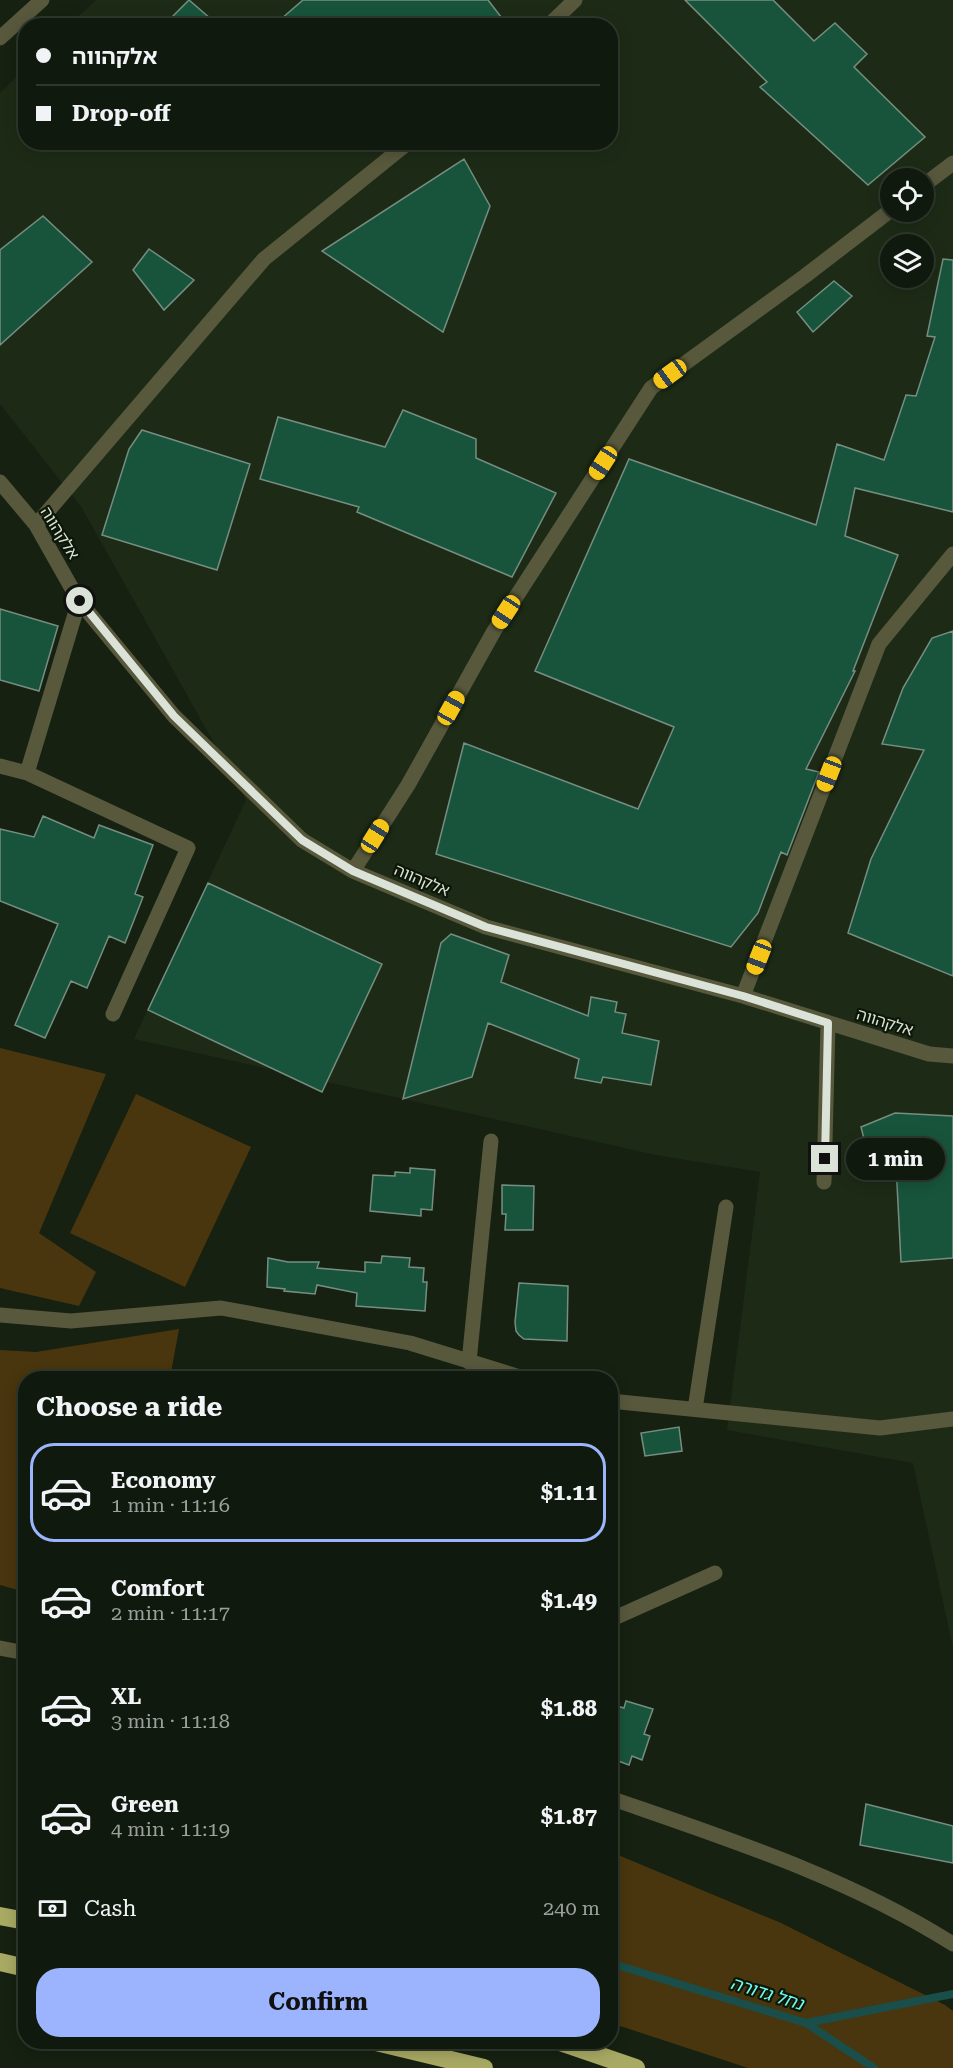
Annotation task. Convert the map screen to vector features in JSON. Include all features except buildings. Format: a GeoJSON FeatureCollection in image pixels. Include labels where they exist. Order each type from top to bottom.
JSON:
{"type":"FeatureCollection","features":[{"type":"Feature","properties":{"kind":"highway"},"geometry":{"type":"LineString","coordinates":[[0,1916],[18,1919]]}},
{"type":"Feature","properties":{"kind":"highway"},"geometry":{"type":"LineString","coordinates":[[0,1962],[18,1966]]}},
{"type":"Feature","properties":{"kind":"highway"},"geometry":{"type":"LineString","coordinates":[[405,2049],[484,2068]]}},
{"type":"Feature","properties":{"kind":"highway"},"geometry":{"type":"LineString","coordinates":[[580,2049],[636,2068]]}},
{"type":"Feature","properties":{"kind":"street"},"geometry":{"type":"LineString","coordinates":[[22,18],[42,0]]}},
{"type":"Feature","properties":{"kind":"street"},"geometry":{"type":"LineString","coordinates":[[556,18],[575,0]]}},
{"type":"Feature","properties":{"kind":"street"},"geometry":{"type":"LineString","coordinates":[[0,38],[18,22]]}},
{"type":"Feature","properties":{"kind":"street"},"geometry":{"type":"LineString","coordinates":[[36,525],[264,259],[399,150]]}},
{"type":"Feature","properties":{"kind":"street"},"geometry":{"type":"LineString","coordinates":[[934,177],[953,163]]}},
{"type":"Feature","properties":{"kind":"street"},"geometry":{"type":"LineString","coordinates":[[353,871],[408,785],[494,631],[651,388],[880,218]]}},
{"type":"Feature","properties":{"kind":"street","name":"אלקהווה"},"geometry":{"type":"LineString","coordinates":[[0,482],[36,525],[80,601],[174,716],[302,840],[353,871],[486,927],[743,996],[929,1054],[953,1056]]}},
{"type":"Feature","properties":{"kind":"street"},"geometry":{"type":"LineString","coordinates":[[743,996],[879,644],[953,554]]}},
{"type":"Feature","properties":{"kind":"street"},"geometry":{"type":"LineString","coordinates":[[27,773],[80,601]]}},
{"type":"Feature","properties":{"kind":"street"},"geometry":{"type":"LineString","coordinates":[[0,766],[27,773],[188,848],[113,1014]]}},
{"type":"Feature","properties":{"kind":"street"},"geometry":{"type":"LineString","coordinates":[[824,1182],[828,1023]]}},
{"type":"Feature","properties":{"kind":"street"},"geometry":{"type":"LineString","coordinates":[[469,1362],[491,1141]]}},
{"type":"Feature","properties":{"kind":"street"},"geometry":{"type":"LineString","coordinates":[[695,1409],[726,1207]]}},
{"type":"Feature","properties":{"kind":"street"},"geometry":{"type":"LineString","coordinates":[[0,1315],[71,1321],[221,1308],[410,1343],[499,1371]]}},
{"type":"Feature","properties":{"kind":"street"},"geometry":{"type":"LineString","coordinates":[[618,1402],[880,1428],[953,1419]]}},
{"type":"Feature","properties":{"kind":"street"},"geometry":{"type":"LineString","coordinates":[[618,1616],[715,1573]]}},
{"type":"Feature","properties":{"kind":"street"},"geometry":{"type":"LineString","coordinates":[[1,1649],[18,1652]]}},
{"type":"Feature","properties":{"kind":"street"},"geometry":{"type":"LineString","coordinates":[[618,1801],[776,1857],[843,1884],[923,1925],[953,1944]]}},
{"type":"Feature","properties":{"kind":"shaded area"},"geometry":{"type":"Polygon","coordinates":[[[96,0],[953,0],[953,1648],[913,1463],[727,1430],[760,1172],[656,1155],[134,1039],[246,800],[82,508],[0,404],[0,93],[18,75],[18,150],[618,150],[618,18],[77,18],[96,0]]]}},
{"type":"Feature","properties":{"kind":"shaded area"},"geometry":{"type":"Polygon","coordinates":[[[0,1048],[106,1074],[39,1233],[96,1272],[79,1306],[0,1288],[0,1048]]]}},
{"type":"Feature","properties":{"kind":"shaded area"},"geometry":{"type":"Polygon","coordinates":[[[136,1094],[251,1147],[185,1287],[70,1233],[136,1094]]]}},
{"type":"Feature","properties":{"kind":"shaded area"},"geometry":{"type":"Polygon","coordinates":[[[179,1329],[171,1371],[18,1371],[18,1590],[0,1585],[0,1350],[36,1352],[179,1329]]]}},
{"type":"Feature","properties":{"kind":"shaded area"},"geometry":{"type":"Polygon","coordinates":[[[618,1855],[781,1923],[953,2011],[953,2068],[748,2068],[618,2025],[618,1855]]]}},
{"type":"Feature","properties":{"kind":"waterway","name":"נחל גדורה"},"geometry":{"type":"LineString","coordinates":[[618,1965],[806,2023],[953,1994]]}},
{"type":"Feature","properties":{"kind":"waterway"},"geometry":{"type":"LineString","coordinates":[[806,2023],[874,2068]]}},
{"type":"Feature","properties":{"kind":"route"},"geometry":{"type":"LineString","coordinates":[[80,601],[174,716],[302,840],[353,871],[486,927],[743,996],[828,1023],[825,1159]]}}]}
